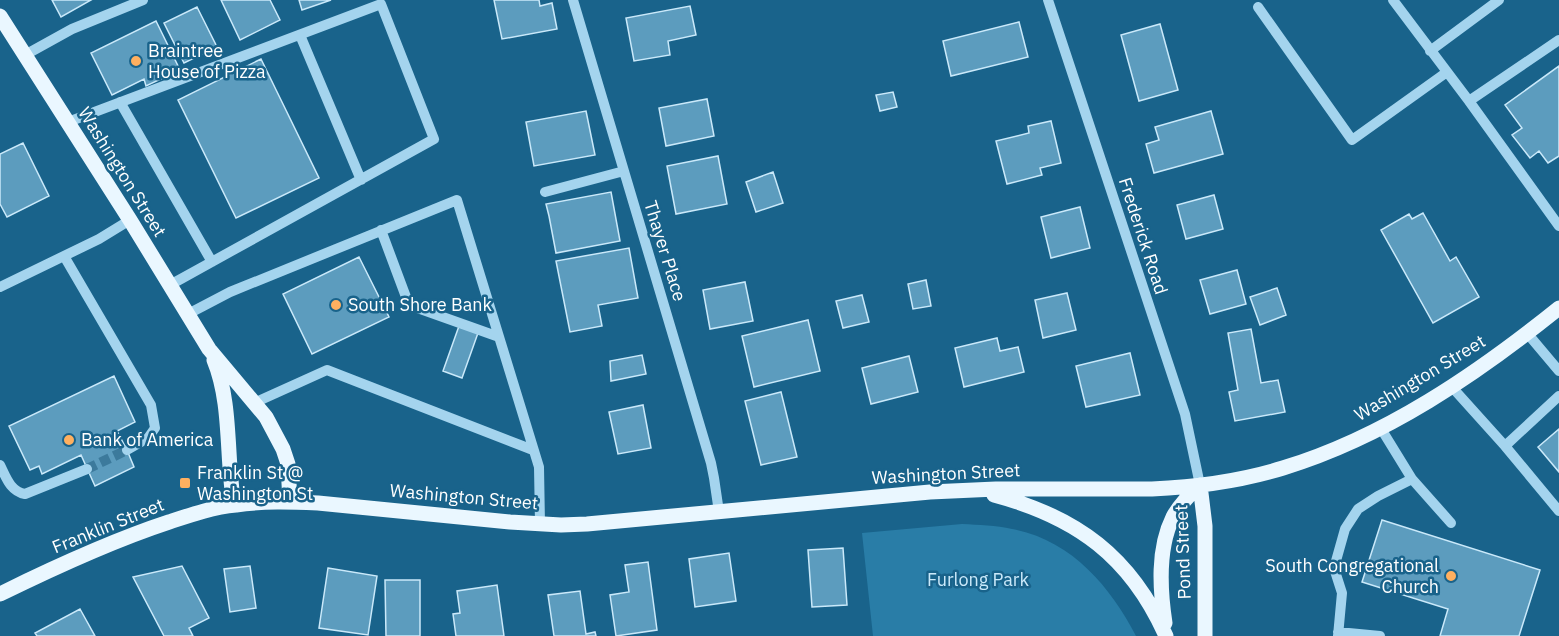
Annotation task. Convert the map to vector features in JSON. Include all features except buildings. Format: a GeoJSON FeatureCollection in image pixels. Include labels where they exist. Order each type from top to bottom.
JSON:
{"type":"FeatureCollection","features":[{"type":"Feature","properties":{"kind":"main road","name":"Washington Street"},"geometry":{"type":"LineString","coordinates":[[0,16],[209,349],[266,417],[283,449],[288,464],[290,501]]}},
{"type":"Feature","properties":{"kind":"main road","name":"Washington Street"},"geometry":{"type":"LineString","coordinates":[[209,349],[222,384],[234,505],[290,501],[540,524],[587,524],[930,492],[1152,489],[1235,479],[1284,468],[1338,448],[1380,427],[1450,386],[1559,308]]}},
{"type":"Feature","properties":{"kind":"main road","name":"Pond Street"},"geometry":{"type":"LineString","coordinates":[[1167,636],[1162,601],[1163,550],[1173,517],[1184,500],[1200,485]]}},
{"type":"Feature","properties":{"kind":"main road","name":"Pond Street"},"geometry":{"type":"LineString","coordinates":[[1200,485],[1204,526],[1205,636]]}},
{"type":"Feature","properties":{"kind":"main road"},"geometry":{"type":"LineString","coordinates":[[962,490],[989,494],[1035,508],[1081,531],[1098,543],[1116,560],[1144,594],[1167,636]]}},
{"type":"Feature","properties":{"kind":"main road","name":"Franklin Street"},"geometry":{"type":"LineString","coordinates":[[0,594],[87,553],[134,535],[184,517],[234,505]]}},
{"type":"Feature","properties":{"kind":"street"},"geometry":{"type":"LineString","coordinates":[[25,55],[72,29],[143,0]]}},
{"type":"Feature","properties":{"kind":"street","name":"Thayer Place"},"geometry":{"type":"LineString","coordinates":[[573,0],[711,463],[719,512]]}},
{"type":"Feature","properties":{"kind":"street","name":"Frederick Road"},"geometry":{"type":"LineString","coordinates":[[1048,0],[1185,414],[1200,485]]}},
{"type":"Feature","properties":{"kind":"street"},"geometry":{"type":"LineString","coordinates":[[1393,0],[1469,100],[1559,226]]}},
{"type":"Feature","properties":{"kind":"street"},"geometry":{"type":"LineString","coordinates":[[1430,51],[1499,0]]}},
{"type":"Feature","properties":{"kind":"street"},"geometry":{"type":"LineString","coordinates":[[68,123],[381,4],[434,139],[170,285]]}},
{"type":"Feature","properties":{"kind":"street"},"geometry":{"type":"LineString","coordinates":[[1258,7],[1352,140],[1446,72]]}},
{"type":"Feature","properties":{"kind":"street"},"geometry":{"type":"LineString","coordinates":[[300,35],[361,180]]}},
{"type":"Feature","properties":{"kind":"street"},"geometry":{"type":"LineString","coordinates":[[1469,100],[1559,40]]}},
{"type":"Feature","properties":{"kind":"street"},"geometry":{"type":"LineString","coordinates":[[120,102],[212,262]]}},
{"type":"Feature","properties":{"kind":"street"},"geometry":{"type":"LineString","coordinates":[[545,192],[624,171]]}},
{"type":"Feature","properties":{"kind":"street"},"geometry":{"type":"LineString","coordinates":[[188,314],[230,292],[457,200],[539,466],[540,524]]}},
{"type":"Feature","properties":{"kind":"street"},"geometry":{"type":"LineString","coordinates":[[0,287],[99,239],[130,220]]}},
{"type":"Feature","properties":{"kind":"street"},"geometry":{"type":"LineString","coordinates":[[381,230],[409,305],[499,337]]}},
{"type":"Feature","properties":{"kind":"street"},"geometry":{"type":"LineString","coordinates":[[64,256],[151,405],[155,428],[148,438],[128,450]]}},
{"type":"Feature","properties":{"kind":"street"},"geometry":{"type":"LineString","coordinates":[[1527,333],[1559,371]]}},
{"type":"Feature","properties":{"kind":"street"},"geometry":{"type":"LineString","coordinates":[[254,403],[327,370],[533,450]]}},
{"type":"Feature","properties":{"kind":"street"},"geometry":{"type":"LineString","coordinates":[[1450,386],[1505,446],[1559,511]]}},
{"type":"Feature","properties":{"kind":"street"},"geometry":{"type":"LineString","coordinates":[[1505,446],[1559,396]]}},
{"type":"Feature","properties":{"kind":"street"},"geometry":{"type":"LineString","coordinates":[[1380,427],[1412,479],[1451,523]]}},
{"type":"Feature","properties":{"kind":"street"},"geometry":{"type":"LineString","coordinates":[[0,465],[17,493],[25,494],[87,470]]}},
{"type":"Feature","properties":{"kind":"street"},"geometry":{"type":"LineString","coordinates":[[1380,636],[1338,634],[1342,593],[1334,568],[1345,530],[1358,509],[1412,479]]}},
{"type":"Feature","properties":{"kind":"green space","name":"Furlong Park"},"geometry":{"type":"Polygon","coordinates":[[[962,524],[1012,529],[1053,543],[1086,568],[1101,583],[1126,617],[1136,636],[873,636],[862,533],[962,524]]]}},
{"type":"Feature","properties":{"kind":"tunnel"},"geometry":{"type":"LineString","coordinates":[[87,469],[127,450]]}},
{"type":"Feature","properties":{"kind":"place","name":"Braintree House of Pizza"},"geometry":{"type":"Point","coordinates":[136,61]}},
{"type":"Feature","properties":{"kind":"place","name":"South Shore Bank"},"geometry":{"type":"Point","coordinates":[336,305]}},
{"type":"Feature","properties":{"kind":"place","name":"Bank of America"},"geometry":{"type":"Point","coordinates":[69,440]}},
{"type":"Feature","properties":{"kind":"place","name":"Franklin St @ Washington St"},"geometry":{"type":"Point","coordinates":[185,483]}},
{"type":"Feature","properties":{"kind":"place","name":"South Congregational Church"},"geometry":{"type":"Point","coordinates":[1451,576]}}]}
